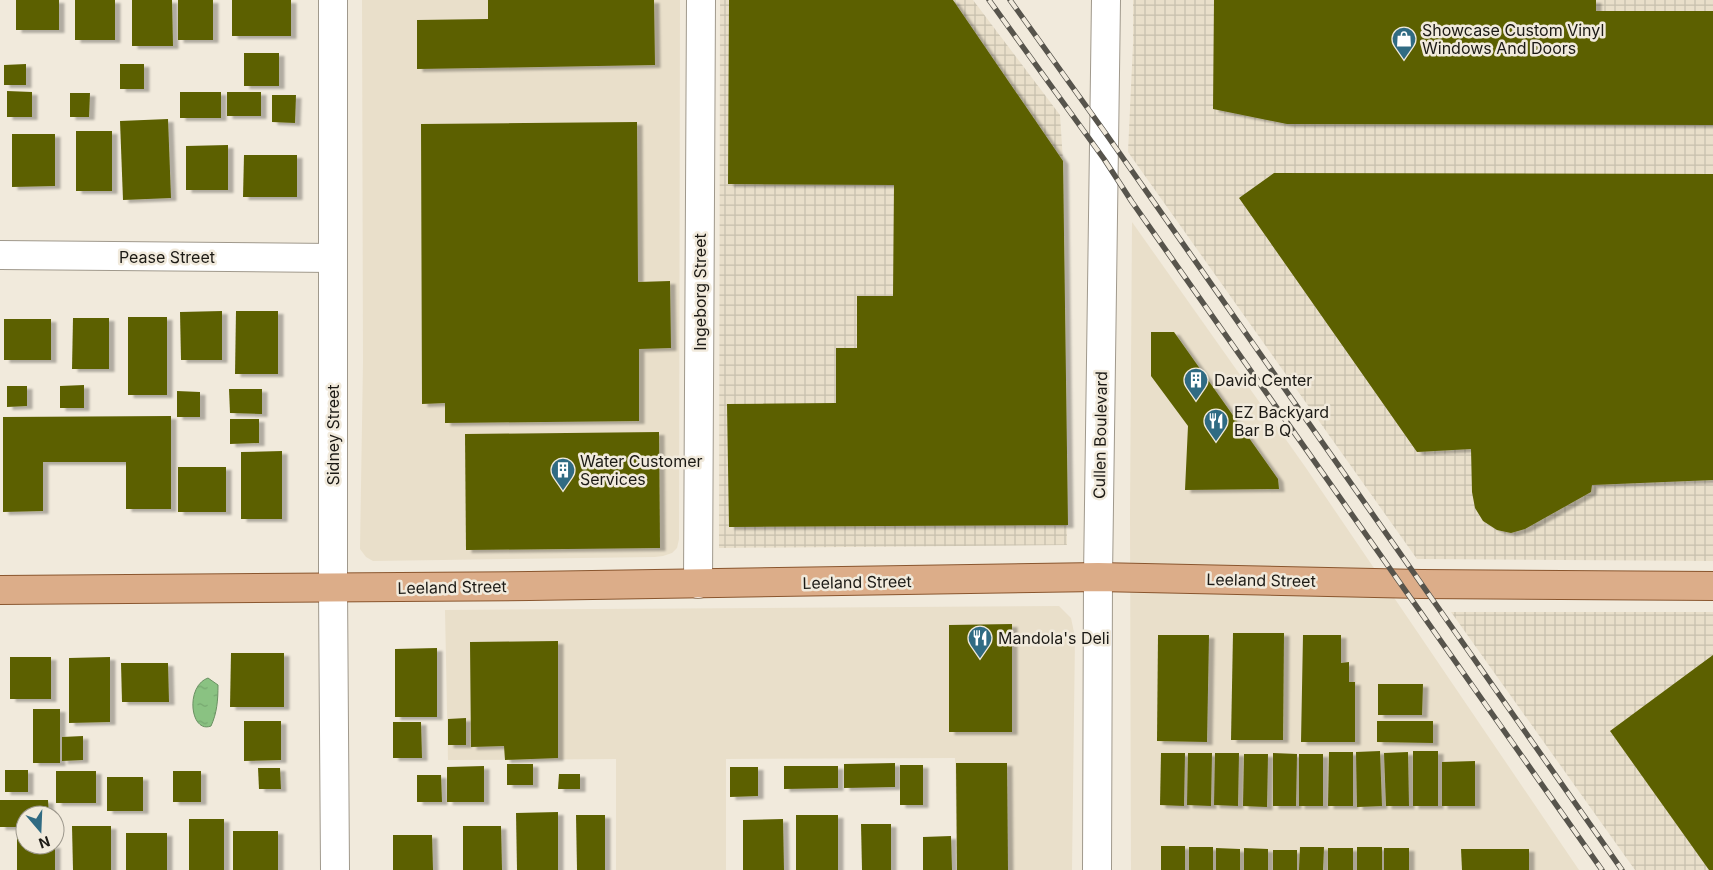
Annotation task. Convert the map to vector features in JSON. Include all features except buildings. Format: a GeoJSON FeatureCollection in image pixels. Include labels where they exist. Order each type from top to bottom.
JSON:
{"type":"FeatureCollection","features":[{"type":"Feature","properties":{"kind":"main road","name":"Leeland Street"},"geometry":{"type":"LineString","coordinates":[[0,590],[698,584],[1098,577],[1421,584],[1713,586]]}},
{"type":"Feature","properties":{"kind":"street","name":"Sidney Street"},"geometry":{"type":"LineString","coordinates":[[334,0],[333,588],[335,870]]}},
{"type":"Feature","properties":{"kind":"street","name":"Ingeborg Street"},"geometry":{"type":"LineString","coordinates":[[698,584],[702,0]]}},
{"type":"Feature","properties":{"kind":"street","name":"Cullen Boulevard"},"geometry":{"type":"LineString","coordinates":[[1097,870],[1098,577],[1106,0]]}},
{"type":"Feature","properties":{"kind":"street","name":"Pease Street"},"geometry":{"type":"LineString","coordinates":[[0,256],[333,258]]}},
{"type":"Feature","properties":{"kind":"shaded area"},"geometry":{"type":"Polygon","coordinates":[[[362,0],[680,0],[679,539],[677,548],[672,553],[655,557],[373,561],[366,557],[360,549],[363,362],[362,0]]]}},
{"type":"Feature","properties":{"kind":"shaded area"},"geometry":{"type":"Polygon","coordinates":[[[720,0],[973,0],[1060,115],[1063,161],[1067,545],[719,548],[720,0]]]}},
{"type":"Feature","properties":{"kind":"shaded area"},"geometry":{"type":"Polygon","coordinates":[[[1133,0],[1713,0],[1713,561],[1417,559],[1128,152],[1133,0]]]}},
{"type":"Feature","properties":{"kind":"shaded area"},"geometry":{"type":"Polygon","coordinates":[[[1132,222],[1306,468],[1579,870],[1131,870],[1130,514],[1132,222]]]}},
{"type":"Feature","properties":{"kind":"shaded area"},"geometry":{"type":"Polygon","coordinates":[[[1059,606],[1071,618],[1075,637],[1072,870],[957,870],[955,758],[726,759],[726,870],[616,870],[616,759],[448,760],[445,610],[1059,606]]]}},
{"type":"Feature","properties":{"kind":"shaded area"},"geometry":{"type":"Polygon","coordinates":[[[1451,612],[1713,612],[1713,870],[1635,870],[1451,612]]]}},
{"type":"Feature","properties":{"kind":"water"},"geometry":{"type":"Polygon","coordinates":[[[208,678],[218,685],[217,701],[215,716],[211,726],[204,727],[198,723],[195,716],[193,699],[201,683],[208,678]]]}},
{"type":"Feature","properties":{"kind":"railway"},"geometry":{"type":"LineString","coordinates":[[989,0],[1104,159],[1132,202],[1602,870]]}},
{"type":"Feature","properties":{"kind":"railway"},"geometry":{"type":"LineString","coordinates":[[1010,0],[1104,131],[1622,870]]}},
{"type":"Feature","properties":{"kind":"place","name":"Showcase Custom Vinyl Windows And Doors"},"geometry":{"type":"Point","coordinates":[1404,60]}},
{"type":"Feature","properties":{"kind":"place","name":"David Center"},"geometry":{"type":"Point","coordinates":[1196,401]}},
{"type":"Feature","properties":{"kind":"place","name":"EZ Backyard Bar B Q"},"geometry":{"type":"Point","coordinates":[1216,442]}},
{"type":"Feature","properties":{"kind":"place","name":"Water Customer Services"},"geometry":{"type":"Point","coordinates":[563,491]}},
{"type":"Feature","properties":{"kind":"place","name":"Mandola's Deli"},"geometry":{"type":"Point","coordinates":[980,659]}}]}
